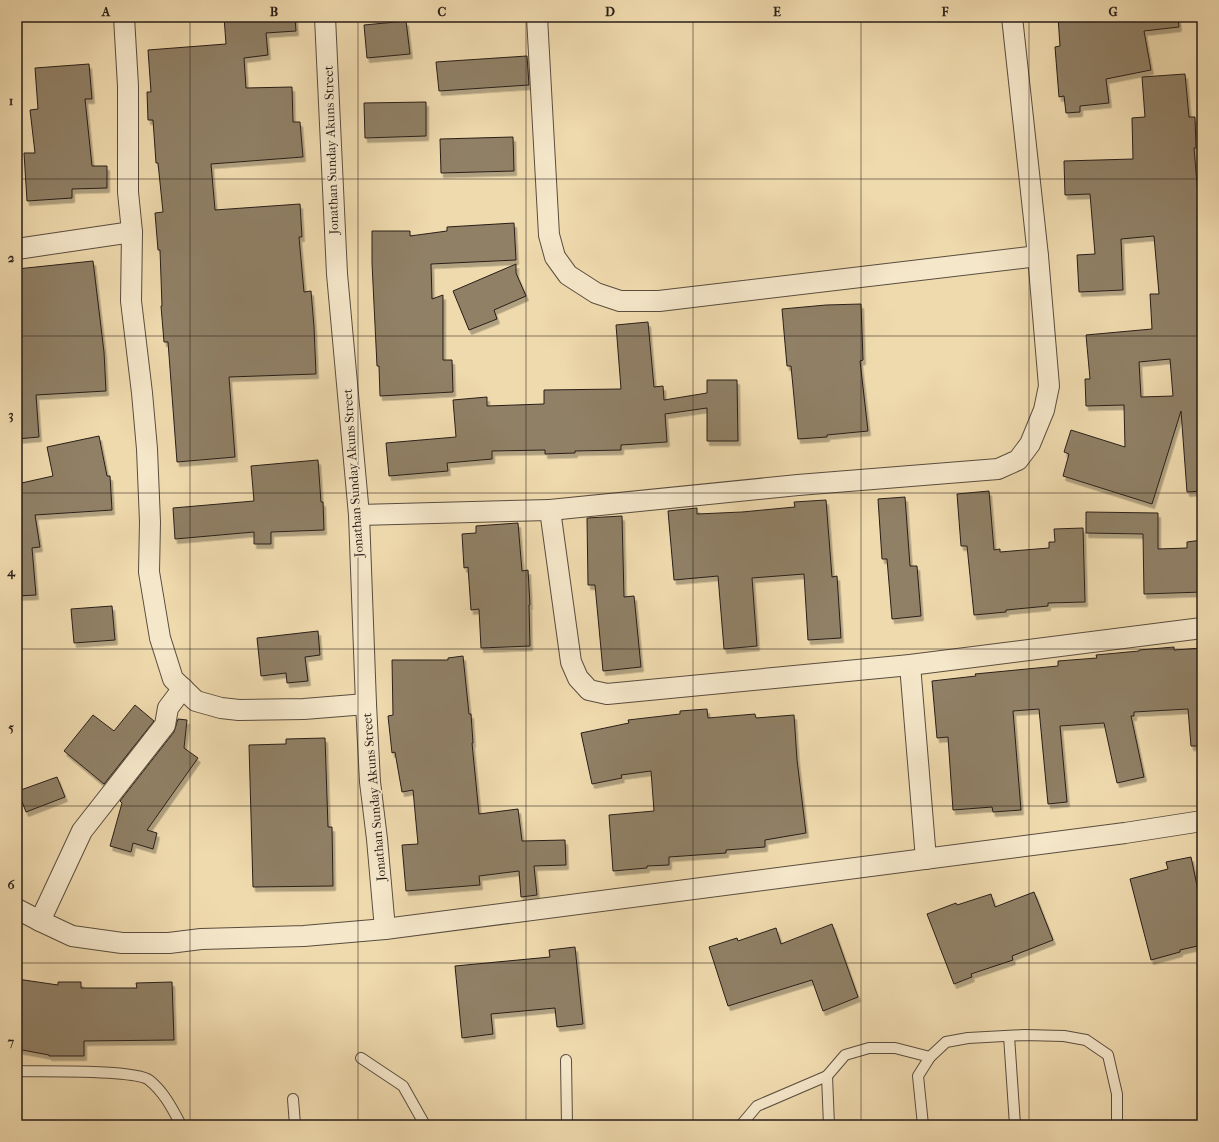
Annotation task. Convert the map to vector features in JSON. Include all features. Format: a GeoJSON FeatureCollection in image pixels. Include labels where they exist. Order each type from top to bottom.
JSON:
{"type":"FeatureCollection","features":[{"type":"Feature","properties":{"kind":"street"},"geometry":{"type":"LineString","coordinates":[[124,17],[128,86],[128,192],[132,232],[131,301],[147,450],[150,522],[149,572],[160,638],[173,679],[196,701],[221,708],[239,710],[304,709],[366,704]]}},
{"type":"Feature","properties":{"kind":"street","name":"Jonathan Sunday Akuns Street"},"geometry":{"type":"LineString","coordinates":[[325,17],[337,274],[359,514],[370,782],[378,839],[385,930]]}},
{"type":"Feature","properties":{"kind":"street"},"geometry":{"type":"LineString","coordinates":[[537,17],[549,235],[555,257],[568,275],[596,294],[620,301],[658,301],[1038,256]]}},
{"type":"Feature","properties":{"kind":"street"},"geometry":{"type":"LineString","coordinates":[[359,514],[550,510],[798,485],[998,469],[1018,460],[1030,444],[1044,410],[1049,386],[1038,256],[1012,17]]}},
{"type":"Feature","properties":{"kind":"street"},"geometry":{"type":"LineString","coordinates":[[17,249],[132,232]]}},
{"type":"Feature","properties":{"kind":"street"},"geometry":{"type":"LineString","coordinates":[[550,510],[571,662],[578,678],[589,690],[608,694],[910,665],[1202,628]]}},
{"type":"Feature","properties":{"kind":"street"},"geometry":{"type":"LineString","coordinates":[[910,665],[926,859]]}},
{"type":"Feature","properties":{"kind":"street"},"geometry":{"type":"LineString","coordinates":[[40,921],[82,831],[165,725],[168,708],[183,688]]}},
{"type":"Feature","properties":{"kind":"street"},"geometry":{"type":"LineString","coordinates":[[17,908],[72,936],[122,943],[168,943],[201,939],[311,935],[385,930],[1125,833],[1202,821]]}},
{"type":"Feature","properties":{"kind":"lane"},"geometry":{"type":"LineString","coordinates":[[1009,1036],[1016,1125]]}},
{"type":"Feature","properties":{"kind":"lane"},"geometry":{"type":"LineString","coordinates":[[923,1125],[918,1076],[930,1057],[946,1042],[968,1038],[1009,1036],[1064,1036],[1086,1040],[1108,1055],[1117,1094],[1117,1125]]}},
{"type":"Feature","properties":{"kind":"lane"},"geometry":{"type":"LineString","coordinates":[[741,1125],[757,1106],[827,1076],[845,1056],[869,1048],[895,1048],[930,1057]]}},
{"type":"Feature","properties":{"kind":"lane"},"geometry":{"type":"LineString","coordinates":[[361,1058],[403,1086],[425,1125]]}},
{"type":"Feature","properties":{"kind":"lane"},"geometry":{"type":"LineString","coordinates":[[566,1060],[567,1125]]}},
{"type":"Feature","properties":{"kind":"lane"},"geometry":{"type":"LineString","coordinates":[[17,1071],[124,1073],[148,1079],[165,1096],[180,1125]]}},
{"type":"Feature","properties":{"kind":"lane"},"geometry":{"type":"LineString","coordinates":[[827,1076],[829,1125]]}},
{"type":"Feature","properties":{"kind":"lane"},"geometry":{"type":"LineString","coordinates":[[293,1099],[295,1125]]}},
{"type":"Feature","properties":{"kind":"building"},"geometry":{"type":"Polygon","coordinates":[[[224,17],[295,17],[296,31],[266,33],[268,55],[244,58],[246,88],[292,87],[293,122],[300,122],[303,157],[211,164],[215,210],[300,204],[302,237],[299,237],[304,292],[311,291],[316,374],[229,377],[235,457],[177,462],[168,342],[164,342],[161,306],[160,250],[158,250],[155,213],[163,212],[158,163],[156,163],[153,120],[148,120],[147,92],[151,92],[148,50],[226,44],[224,17]]]}},
{"type":"Feature","properties":{"kind":"building"},"geometry":{"type":"Polygon","coordinates":[[[1058,17],[1178,17],[1179,27],[1144,31],[1151,70],[1106,79],[1109,103],[1080,106],[1080,112],[1066,113],[1064,96],[1059,97],[1055,47],[1060,46],[1058,17]]]}},
{"type":"Feature","properties":{"kind":"building"},"geometry":{"type":"Polygon","coordinates":[[[406,21],[410,54],[367,58],[364,25],[406,21]]]}},
{"type":"Feature","properties":{"kind":"building"},"geometry":{"type":"Polygon","coordinates":[[[527,56],[529,85],[439,91],[436,62],[527,56]]]}},
{"type":"Feature","properties":{"kind":"building"},"geometry":{"type":"Polygon","coordinates":[[[89,64],[92,99],[85,99],[92,166],[107,166],[107,188],[72,189],[72,198],[27,201],[24,153],[35,153],[30,110],[38,109],[35,68],[89,64]]]}},
{"type":"Feature","properties":{"kind":"building"},"geometry":{"type":"Polygon","coordinates":[[[1185,74],[1189,117],[1195,117],[1196,148],[1194,148],[1198,196],[1202,196],[1202,491],[1187,492],[1181,411],[1152,504],[1063,476],[1069,454],[1064,452],[1071,430],[1125,447],[1124,405],[1086,406],[1085,379],[1090,379],[1086,335],[1152,329],[1150,294],[1159,294],[1154,236],[1121,239],[1123,290],[1079,292],[1077,255],[1095,254],[1090,194],[1065,195],[1064,161],[1133,159],[1132,118],[1145,117],[1142,77],[1185,74]],[[1170,359],[1139,362],[1141,397],[1173,396],[1170,359]]]}},
{"type":"Feature","properties":{"kind":"building"},"geometry":{"type":"Polygon","coordinates":[[[426,102],[426,136],[365,138],[364,103],[426,102]]]}},
{"type":"Feature","properties":{"kind":"building"},"geometry":{"type":"Polygon","coordinates":[[[513,137],[514,171],[441,173],[440,139],[513,137]]]}},
{"type":"Feature","properties":{"kind":"building"},"geometry":{"type":"Polygon","coordinates":[[[514,223],[516,260],[431,264],[432,299],[443,295],[443,360],[452,360],[453,392],[380,396],[372,263],[372,231],[410,231],[410,236],[447,231],[447,227],[514,223]]]}},
{"type":"Feature","properties":{"kind":"building"},"geometry":{"type":"Polygon","coordinates":[[[93,261],[104,352],[106,391],[36,395],[39,437],[17,439],[17,269],[93,261]]]}},
{"type":"Feature","properties":{"kind":"building"},"geometry":{"type":"Polygon","coordinates":[[[516,264],[516,273],[526,296],[494,310],[497,319],[469,330],[453,291],[516,264]]]}},
{"type":"Feature","properties":{"kind":"building"},"geometry":{"type":"Polygon","coordinates":[[[861,304],[863,360],[860,361],[868,431],[827,435],[827,437],[798,439],[791,366],[787,366],[782,309],[826,305],[861,304]]]}},
{"type":"Feature","properties":{"kind":"building"},"geometry":{"type":"Polygon","coordinates":[[[648,322],[654,387],[663,386],[664,400],[707,393],[707,380],[737,380],[738,441],[707,441],[707,408],[665,414],[667,442],[621,445],[621,450],[575,451],[575,453],[545,454],[545,450],[492,451],[492,459],[447,463],[448,471],[389,476],[386,443],[456,437],[453,400],[487,397],[487,406],[544,404],[544,390],[621,389],[616,325],[648,322]]]}},
{"type":"Feature","properties":{"kind":"building"},"geometry":{"type":"Polygon","coordinates":[[[99,436],[107,476],[110,476],[112,510],[35,515],[40,547],[32,548],[36,595],[17,596],[17,484],[53,476],[47,447],[99,436]]]}},
{"type":"Feature","properties":{"kind":"building"},"geometry":{"type":"Polygon","coordinates":[[[318,460],[321,502],[323,502],[324,530],[271,532],[271,544],[254,544],[254,532],[175,539],[173,508],[254,501],[251,466],[318,460]]]}},
{"type":"Feature","properties":{"kind":"building"},"geometry":{"type":"Polygon","coordinates":[[[989,491],[994,550],[1000,549],[1000,552],[1049,548],[1049,542],[1055,542],[1054,529],[1083,528],[1085,602],[1048,603],[1048,606],[974,615],[967,546],[961,546],[957,494],[989,491]]]}},
{"type":"Feature","properties":{"kind":"building"},"geometry":{"type":"Polygon","coordinates":[[[905,497],[910,566],[917,566],[921,616],[892,619],[887,559],[882,559],[878,499],[905,497]]]}},
{"type":"Feature","properties":{"kind":"building"},"geometry":{"type":"Polygon","coordinates":[[[826,500],[832,577],[837,576],[841,638],[808,640],[804,574],[752,578],[757,646],[724,649],[718,576],[674,580],[668,511],[697,508],[697,514],[742,512],[795,507],[794,502],[826,500]]]}},
{"type":"Feature","properties":{"kind":"building"},"geometry":{"type":"Polygon","coordinates":[[[1086,512],[1158,513],[1158,549],[1187,548],[1187,542],[1202,540],[1202,592],[1144,594],[1143,534],[1086,533],[1086,512]]]}},
{"type":"Feature","properties":{"kind":"building"},"geometry":{"type":"Polygon","coordinates":[[[622,516],[624,597],[634,596],[641,667],[603,671],[595,585],[588,585],[587,518],[622,516]]]}},
{"type":"Feature","properties":{"kind":"building"},"geometry":{"type":"Polygon","coordinates":[[[518,523],[522,571],[528,570],[530,646],[481,648],[479,609],[471,610],[468,567],[464,568],[462,534],[476,533],[476,526],[518,523]]]}},
{"type":"Feature","properties":{"kind":"building"},"geometry":{"type":"Polygon","coordinates":[[[112,606],[115,640],[74,643],[71,609],[112,606]]]}},
{"type":"Feature","properties":{"kind":"building"},"geometry":{"type":"Polygon","coordinates":[[[318,631],[320,655],[305,657],[308,681],[287,683],[286,673],[261,676],[257,638],[318,631]]]}},
{"type":"Feature","properties":{"kind":"building"},"geometry":{"type":"Polygon","coordinates":[[[1174,647],[1174,650],[1202,648],[1202,746],[1191,746],[1188,709],[1134,712],[1134,716],[1131,716],[1144,777],[1117,783],[1104,723],[1060,726],[1067,802],[1048,804],[1039,709],[1013,711],[1021,810],[993,812],[992,807],[953,810],[948,737],[937,738],[932,681],[976,676],[975,674],[1058,666],[1058,661],[1097,658],[1096,655],[1174,647]]]}},
{"type":"Feature","properties":{"kind":"building"},"geometry":{"type":"Polygon","coordinates":[[[463,656],[469,714],[471,714],[472,743],[479,814],[518,809],[522,841],[565,840],[566,865],[534,866],[537,895],[521,897],[519,871],[479,876],[480,885],[406,891],[402,845],[418,844],[413,790],[402,792],[395,752],[392,753],[388,716],[393,715],[392,660],[448,660],[448,658],[463,656]]]}},
{"type":"Feature","properties":{"kind":"building"},"geometry":{"type":"Polygon","coordinates":[[[135,705],[154,721],[104,784],[64,751],[93,715],[114,731],[135,705]]]}},
{"type":"Feature","properties":{"kind":"building"},"geometry":{"type":"Polygon","coordinates":[[[707,709],[708,718],[755,714],[756,718],[794,715],[797,760],[806,833],[765,840],[765,847],[726,850],[726,853],[669,857],[669,865],[647,866],[647,868],[613,871],[609,815],[654,811],[651,771],[621,775],[622,778],[592,784],[581,733],[629,723],[628,720],[680,714],[680,711],[707,709]]]}},
{"type":"Feature","properties":{"kind":"building"},"geometry":{"type":"Polygon","coordinates":[[[178,719],[187,720],[184,748],[198,758],[147,830],[157,833],[153,849],[133,843],[131,852],[110,846],[122,803],[120,801],[174,732],[178,719]]]}},
{"type":"Feature","properties":{"kind":"building"},"geometry":{"type":"Polygon","coordinates":[[[325,738],[328,827],[332,827],[333,886],[253,887],[249,745],[286,744],[286,739],[325,738]]]}},
{"type":"Feature","properties":{"kind":"building"},"geometry":{"type":"Polygon","coordinates":[[[57,777],[65,797],[26,812],[18,791],[57,777]]]}},
{"type":"Feature","properties":{"kind":"building"},"geometry":{"type":"Polygon","coordinates":[[[1191,857],[1202,909],[1202,945],[1180,950],[1180,952],[1151,960],[1130,879],[1168,869],[1166,862],[1191,857]]]}},
{"type":"Feature","properties":{"kind":"building"},"geometry":{"type":"Polygon","coordinates":[[[1034,892],[1053,940],[1012,956],[1013,960],[971,974],[972,977],[954,984],[927,914],[956,903],[957,905],[991,894],[995,907],[1034,892]]]}},
{"type":"Feature","properties":{"kind":"building"},"geometry":{"type":"Polygon","coordinates":[[[832,924],[858,997],[823,1011],[812,980],[728,1006],[709,947],[737,938],[738,941],[776,928],[781,944],[832,924]]]}},
{"type":"Feature","properties":{"kind":"building"},"geometry":{"type":"Polygon","coordinates":[[[575,947],[583,1024],[557,1027],[555,1008],[491,1014],[493,1034],[462,1038],[455,966],[550,957],[549,950],[575,947]]]}},
{"type":"Feature","properties":{"kind":"building"},"geometry":{"type":"Polygon","coordinates":[[[17,979],[58,985],[58,982],[81,982],[81,988],[137,988],[136,983],[172,982],[174,1040],[84,1041],[84,1056],[49,1056],[17,1049],[17,979]]]}}]}
